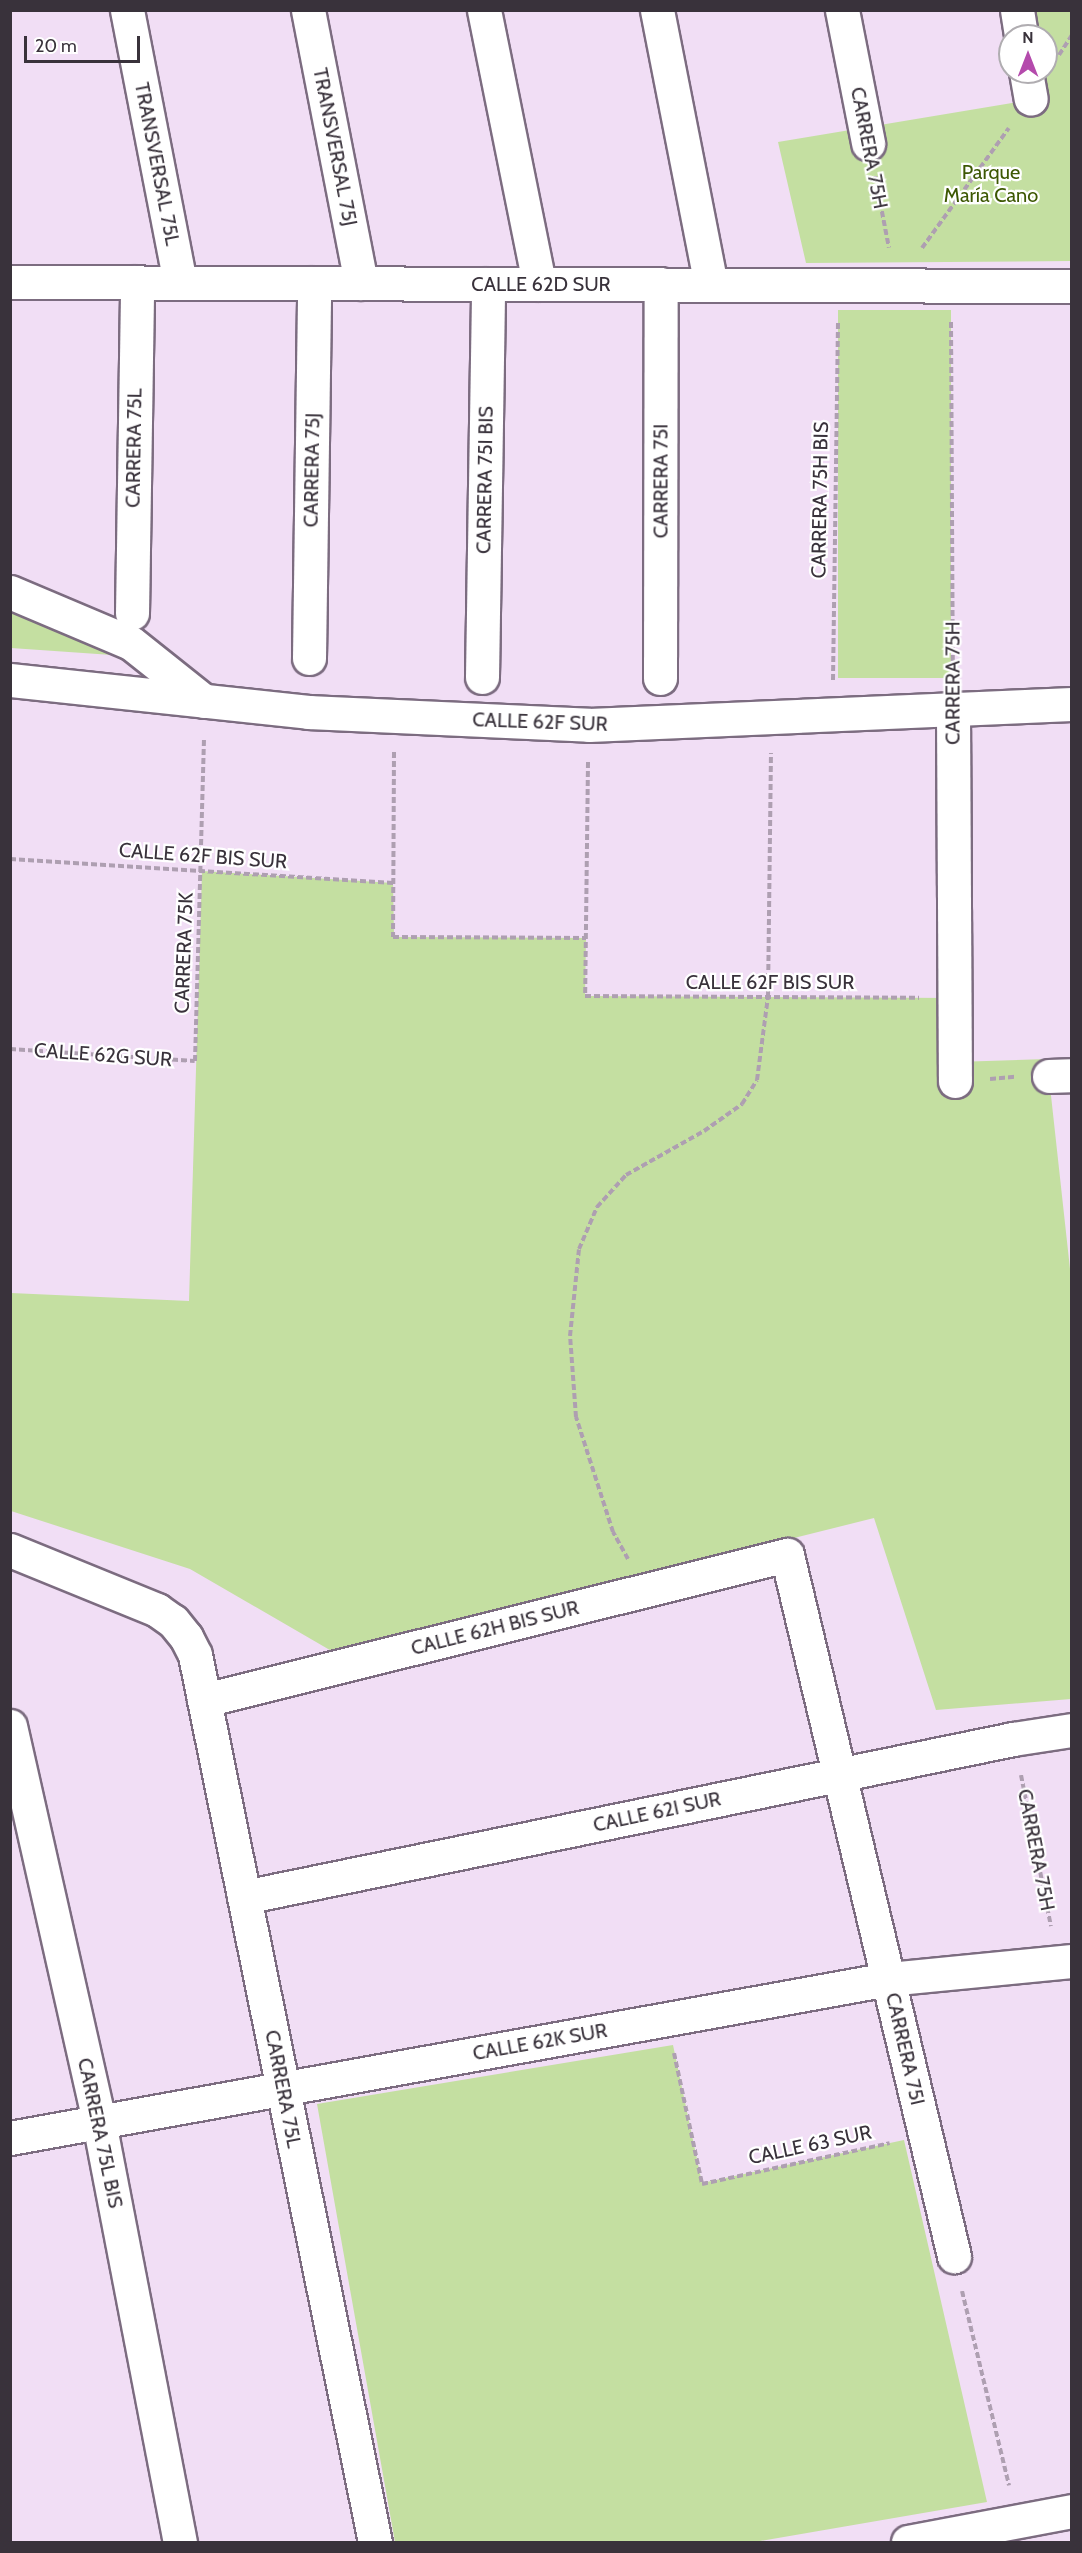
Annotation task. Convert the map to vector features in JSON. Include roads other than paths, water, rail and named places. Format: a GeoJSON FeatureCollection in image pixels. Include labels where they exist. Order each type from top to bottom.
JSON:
{"type":"FeatureCollection","features":[{"type":"Feature","properties":{"kind":"street","name":"TRANSVERSAL 75L"},"geometry":{"type":"LineString","coordinates":[[127,10],[180,282]]}},
{"type":"Feature","properties":{"kind":"street","name":"TRANSVERSAL 75J"},"geometry":{"type":"LineString","coordinates":[[308,10],[361,283]]}},
{"type":"Feature","properties":{"kind":"street"},"geometry":{"type":"LineString","coordinates":[[484,10],[539,284]]}},
{"type":"Feature","properties":{"kind":"street"},"geometry":{"type":"LineString","coordinates":[[657,10],[711,284]]}},
{"type":"Feature","properties":{"kind":"street","name":"CARRERA 75H"},"geometry":{"type":"LineString","coordinates":[[842,10],[868,143]]}},
{"type":"Feature","properties":{"kind":"street","name":"CALLE 62D SUR"},"geometry":{"type":"LineString","coordinates":[[11,279],[137,282],[1071,286]]}},
{"type":"Feature","properties":{"kind":"street","name":"CARRERA 75L"},"geometry":{"type":"LineString","coordinates":[[132,614],[137,282]]}},
{"type":"Feature","properties":{"kind":"street","name":"CARRERA 75J"},"geometry":{"type":"LineString","coordinates":[[309,658],[314,283]]}},
{"type":"Feature","properties":{"kind":"street","name":"CARRERA 75I BIS"},"geometry":{"type":"LineString","coordinates":[[482,677],[488,284]]}},
{"type":"Feature","properties":{"kind":"street","name":"CARRERA 75I"},"geometry":{"type":"LineString","coordinates":[[660,678],[661,284]]}},
{"type":"Feature","properties":{"kind":"street"},"geometry":{"type":"LineString","coordinates":[[10,592],[131,643],[204,701]]}},
{"type":"Feature","properties":{"kind":"street","name":"CALLE 62F SUR"},"geometry":{"type":"LineString","coordinates":[[10,680],[308,712],[589,725],[771,719],[1071,704]]}},
{"type":"Feature","properties":{"kind":"street","name":"CARRERA 75H"},"geometry":{"type":"LineString","coordinates":[[953,711],[955,1081]]}},
{"type":"Feature","properties":{"kind":"street","name":"CARRERA 75L"},"geometry":{"type":"LineString","coordinates":[[10,1550],[157,1610],[173,1621],[186,1637],[195,1655],[375,2542]]}},
{"type":"Feature","properties":{"kind":"street","name":"CARRERA 75I"},"geometry":{"type":"LineString","coordinates":[[787,1555],[954,2256]]}},
{"type":"Feature","properties":{"kind":"street","name":"CALLE 62H BIS SUR"},"geometry":{"type":"LineString","coordinates":[[204,1700],[787,1555]]}},
{"type":"Feature","properties":{"kind":"street","name":"CARRERA 75L BIS"},"geometry":{"type":"LineString","coordinates":[[10,1726],[99,2122],[180,2542]]}},
{"type":"Feature","properties":{"kind":"street","name":"CALLE 62I SUR"},"geometry":{"type":"LineString","coordinates":[[244,1897],[1013,1739],[1071,1730]]}},
{"type":"Feature","properties":{"kind":"street","name":"CALLE 62K SUR"},"geometry":{"type":"LineString","coordinates":[[10,2138],[888,1978],[1065,1961]]}},
{"type":"Feature","properties":{"kind":"street"},"geometry":{"type":"LineString","coordinates":[[908,2542],[1020,2532],[1071,2511]]}},
{"type":"Feature","properties":{"kind":"park label","name":"Parque María Cano"},"geometry":{"type":"Point","coordinates":[991,184]}}]}
